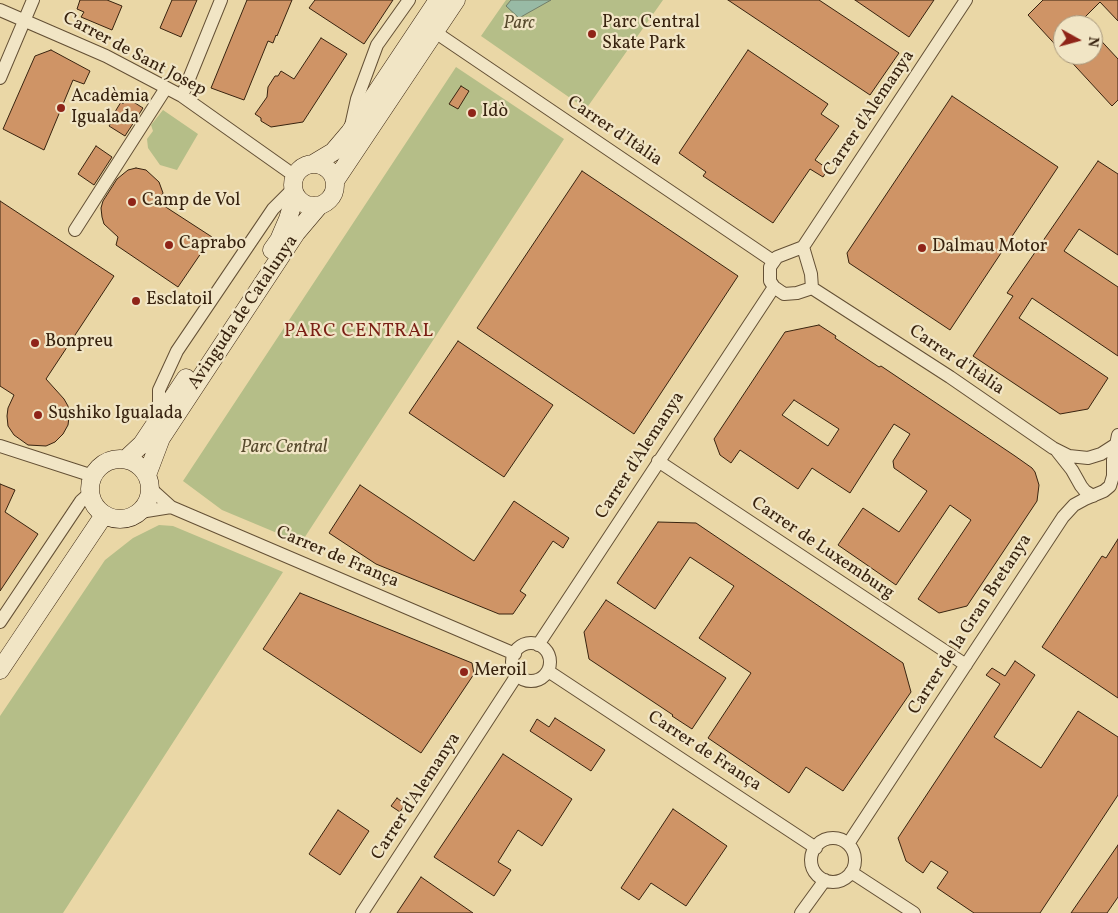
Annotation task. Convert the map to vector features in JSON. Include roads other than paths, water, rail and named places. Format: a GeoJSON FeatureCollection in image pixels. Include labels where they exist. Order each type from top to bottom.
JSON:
{"type":"FeatureCollection","features":[{"type":"Feature","properties":{"kind":"street"},"geometry":{"type":"LineString","coordinates":[[0,78],[33,0]]}},
{"type":"Feature","properties":{"kind":"street"},"geometry":{"type":"LineString","coordinates":[[182,96],[222,0]]}},
{"type":"Feature","properties":{"kind":"street"},"geometry":{"type":"LineString","coordinates":[[350,132],[358,99],[376,45],[409,0]]}},
{"type":"Feature","properties":{"kind":"street"},"geometry":{"type":"LineString","coordinates":[[313,164],[319,164],[329,170],[335,182],[332,198],[318,206],[305,205],[294,187],[306,166],[333,152],[350,132],[438,0]]}},
{"type":"Feature","properties":{"kind":"street"},"geometry":{"type":"LineString","coordinates":[[335,182],[456,0]]}},
{"type":"Feature","properties":{"kind":"street","name":"Carrer d'Alemanya"},"geometry":{"type":"LineString","coordinates":[[803,247],[966,0]]}},
{"type":"Feature","properties":{"kind":"street","name":"Carrer de Sant Josep"},"geometry":{"type":"LineString","coordinates":[[0,10],[106,56],[182,96],[294,187]]}},
{"type":"Feature","properties":{"kind":"street","name":"Carrer d'Itàlia"},"geometry":{"type":"LineString","coordinates":[[435,32],[773,261]]}},
{"type":"Feature","properties":{"kind":"street"},"geometry":{"type":"LineString","coordinates":[[75,230],[166,88]]}},
{"type":"Feature","properties":{"kind":"street","name":"Avinguda de Catalunya"},"geometry":{"type":"LineString","coordinates":[[126,459],[142,444],[279,240],[294,187]]}},
{"type":"Feature","properties":{"kind":"street","name":"Avinguda de Catalunya"},"geometry":{"type":"LineString","coordinates":[[149,482],[161,438],[296,233],[318,206]]}},
{"type":"Feature","properties":{"kind":"street"},"geometry":{"type":"LineString","coordinates":[[803,247],[811,274],[812,288],[791,294],[779,291],[774,287],[769,274],[773,261],[782,254],[803,247]]}},
{"type":"Feature","properties":{"kind":"street","name":"Carrer d'Alemanya"},"geometry":{"type":"LineString","coordinates":[[538,645],[774,287]]}},
{"type":"Feature","properties":{"kind":"street","name":"Carrer d'Itàlia"},"geometry":{"type":"LineString","coordinates":[[812,288],[950,377],[1053,448],[1069,456],[1088,458],[1101,454],[1117,440]]}},
{"type":"Feature","properties":{"kind":"street","name":"Carrer de la Gran Bretanya"},"geometry":{"type":"LineString","coordinates":[[848,844],[1063,517],[1074,505],[1114,488],[1113,476],[1117,440]]}},
{"type":"Feature","properties":{"kind":"street"},"geometry":{"type":"LineString","coordinates":[[0,446],[91,484]]}},
{"type":"Feature","properties":{"kind":"street","name":"Carrer d'Itàlia"},"geometry":{"type":"LineString","coordinates":[[1053,448],[1062,457],[1085,491],[1093,496]]}},
{"type":"Feature","properties":{"kind":"street"},"geometry":{"type":"LineString","coordinates":[[0,622],[81,501],[91,484],[96,470],[106,462],[113,459],[126,459],[138,465],[149,482],[149,500],[140,512]]}},
{"type":"Feature","properties":{"kind":"street","name":"Carrer de Luxemburg"},"geometry":{"type":"LineString","coordinates":[[658,462],[966,666]]}},
{"type":"Feature","properties":{"kind":"street","name":"Carrer de França"},"geometry":{"type":"LineString","coordinates":[[149,482],[170,507],[515,654]]}},
{"type":"Feature","properties":{"kind":"street"},"geometry":{"type":"LineString","coordinates":[[91,484],[93,503],[104,515],[110,518],[129,518],[140,512],[170,507]]}},
{"type":"Feature","properties":{"kind":"street"},"geometry":{"type":"LineString","coordinates":[[0,670],[104,515]]}},
{"type":"Feature","properties":{"kind":"street"},"geometry":{"type":"LineString","coordinates":[[525,645],[538,645],[549,656],[548,671],[544,677],[534,681],[523,679],[517,674],[513,663],[515,654],[525,645]]}},
{"type":"Feature","properties":{"kind":"street","name":"Carrer de França"},"geometry":{"type":"LineString","coordinates":[[548,671],[816,848]]}},
{"type":"Feature","properties":{"kind":"street","name":"Carrer d'Alemanya"},"geometry":{"type":"LineString","coordinates":[[362,913],[517,674]]}},
{"type":"Feature","properties":{"kind":"street"},"geometry":{"type":"LineString","coordinates":[[831,838],[840,839],[848,844],[855,857],[851,872],[840,880],[825,880],[816,872],[812,864],[812,856],[816,848],[822,841],[831,838]]}},
{"type":"Feature","properties":{"kind":"street"},"geometry":{"type":"LineString","coordinates":[[851,872],[914,913]]}},
{"type":"Feature","properties":{"kind":"street"},"geometry":{"type":"LineString","coordinates":[[802,913],[825,880]]}},
{"type":"Feature","properties":{"kind":"place","name":"Parc Central Skate Park"},"geometry":{"type":"Point","coordinates":[592,34]}},
{"type":"Feature","properties":{"kind":"place","name":"Acadèmia Igualada"},"geometry":{"type":"Point","coordinates":[61,108]}},
{"type":"Feature","properties":{"kind":"place","name":"Idò"},"geometry":{"type":"Point","coordinates":[472,113]}},
{"type":"Feature","properties":{"kind":"place","name":"Camp de Vol"},"geometry":{"type":"Point","coordinates":[132,202]}},
{"type":"Feature","properties":{"kind":"place","name":"Caprabo"},"geometry":{"type":"Point","coordinates":[169,245]}},
{"type":"Feature","properties":{"kind":"place","name":"Dalmau Motor"},"geometry":{"type":"Point","coordinates":[922,248]}},
{"type":"Feature","properties":{"kind":"place","name":"Esclatoil"},"geometry":{"type":"Point","coordinates":[136,301]}},
{"type":"Feature","properties":{"kind":"place","name":"Bonpreu"},"geometry":{"type":"Point","coordinates":[35,343]}},
{"type":"Feature","properties":{"kind":"place","name":"Sushiko Igualada"},"geometry":{"type":"Point","coordinates":[38,415]}},
{"type":"Feature","properties":{"kind":"place","name":"Meroil"},"geometry":{"type":"Point","coordinates":[464,672]}},
{"type":"Feature","properties":{"kind":"district","name":"PARC CENTRAL"},"geometry":{"type":"Point","coordinates":[359,333]}},
{"type":"Feature","properties":{"kind":"park label","name":"Parc"},"geometry":{"type":"Point","coordinates":[519,25]}},
{"type":"Feature","properties":{"kind":"park label","name":"Parc Central"},"geometry":{"type":"Point","coordinates":[284,449]}}]}
